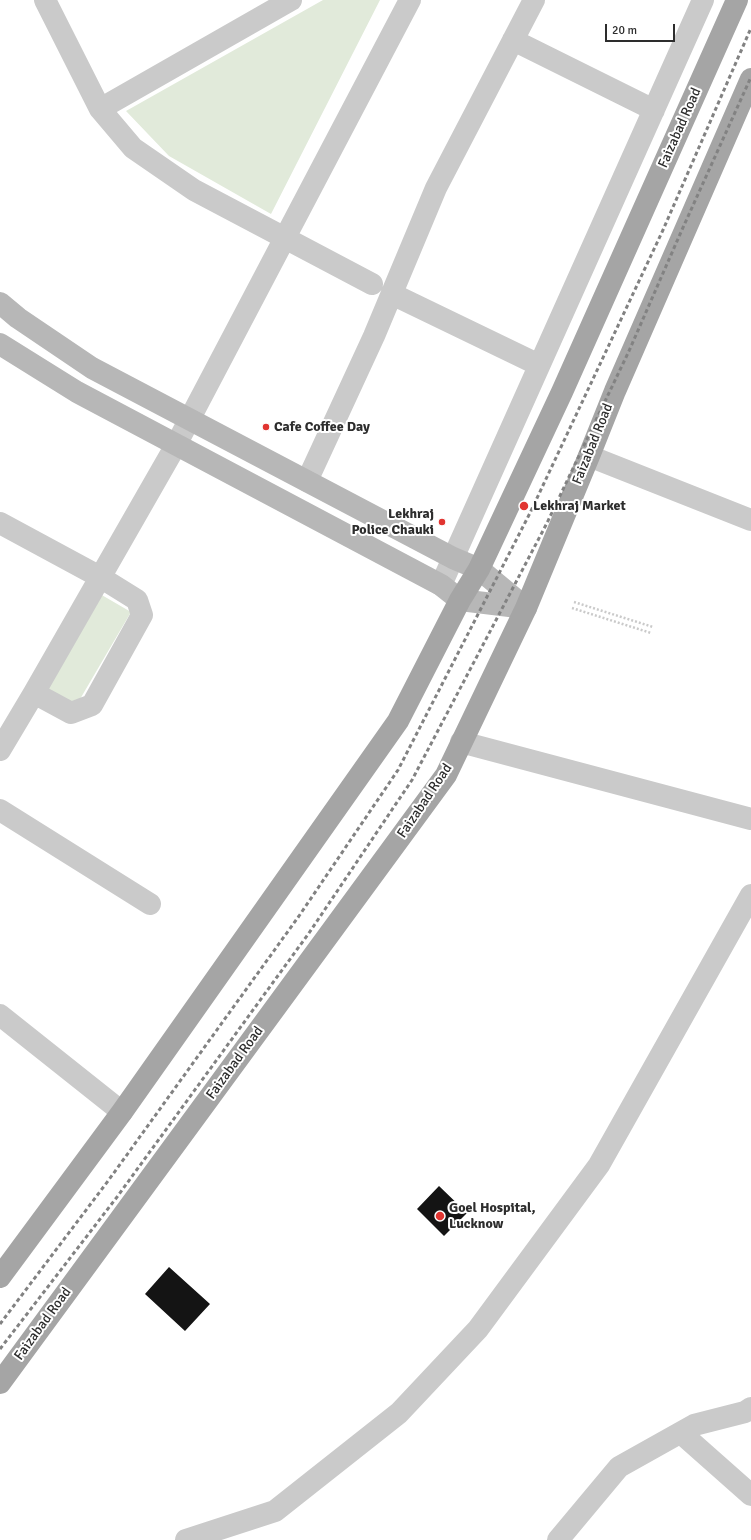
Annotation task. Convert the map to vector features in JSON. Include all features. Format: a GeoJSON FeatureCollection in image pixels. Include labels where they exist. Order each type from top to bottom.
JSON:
{"type":"FeatureCollection","features":[{"type":"Feature","properties":{"kind":"main road","name":"Faizabad Road"},"geometry":{"type":"LineString","coordinates":[[0,1277],[122,1112],[398,721],[460,600],[479,569],[562,392],[737,0]]}},
{"type":"Feature","properties":{"kind":"main road","name":"Faizabad Road"},"geometry":{"type":"LineString","coordinates":[[0,1383],[446,775],[526,608],[615,391],[751,79]]}},
{"type":"Feature","properties":{"kind":"street"},"geometry":{"type":"LineString","coordinates":[[45,0],[100,110],[133,148],[194,190],[372,284]]}},
{"type":"Feature","properties":{"kind":"street"},"geometry":{"type":"LineString","coordinates":[[100,110],[291,0]]}},
{"type":"Feature","properties":{"kind":"street"},"geometry":{"type":"LineString","coordinates":[[0,750],[176,445],[410,0]]}},
{"type":"Feature","properties":{"kind":"street"},"geometry":{"type":"LineString","coordinates":[[307,481],[374,336],[436,188],[534,0]]}},
{"type":"Feature","properties":{"kind":"street"},"geometry":{"type":"LineString","coordinates":[[441,585],[703,0]]}},
{"type":"Feature","properties":{"kind":"street"},"geometry":{"type":"LineString","coordinates":[[513,40],[654,110]]}},
{"type":"Feature","properties":{"kind":"street"},"geometry":{"type":"LineString","coordinates":[[392,294],[539,365]]}},
{"type":"Feature","properties":{"kind":"street"},"geometry":{"type":"LineString","coordinates":[[0,303],[18,318],[92,368],[453,558],[479,569],[526,608]]}},
{"type":"Feature","properties":{"kind":"street"},"geometry":{"type":"LineString","coordinates":[[0,344],[77,392],[441,585],[460,600],[526,608]]}},
{"type":"Feature","properties":{"kind":"street"},"geometry":{"type":"LineString","coordinates":[[589,456],[751,520]]}},
{"type":"Feature","properties":{"kind":"street"},"geometry":{"type":"LineString","coordinates":[[0,523],[100,577],[137,600],[142,615],[92,705],[70,713],[34,693]]}},
{"type":"Feature","properties":{"kind":"street"},"geometry":{"type":"LineString","coordinates":[[461,742],[751,819]]}},
{"type":"Feature","properties":{"kind":"street"},"geometry":{"type":"LineString","coordinates":[[0,810],[150,904]]}},
{"type":"Feature","properties":{"kind":"street"},"geometry":{"type":"LineString","coordinates":[[186,1540],[275,1511],[398,1413],[478,1329],[599,1165],[751,895]]}},
{"type":"Feature","properties":{"kind":"street"},"geometry":{"type":"LineString","coordinates":[[0,1015],[122,1112]]}},
{"type":"Feature","properties":{"kind":"street"},"geometry":{"type":"LineString","coordinates":[[558,1540],[619,1467],[694,1425],[745,1412],[751,1408]]}},
{"type":"Feature","properties":{"kind":"street"},"geometry":{"type":"LineString","coordinates":[[681,1433],[751,1495]]}},
{"type":"Feature","properties":{"kind":"path"},"geometry":{"type":"LineString","coordinates":[[574,602],[653,627]]}},
{"type":"Feature","properties":{"kind":"path"},"geometry":{"type":"LineString","coordinates":[[572,608],[651,633]]}},
{"type":"Feature","properties":{"kind":"green space"},"geometry":{"type":"Polygon","coordinates":[[[323,0],[380,0],[271,214],[169,156],[126,111],[323,0]]]}},
{"type":"Feature","properties":{"kind":"green space"},"geometry":{"type":"Polygon","coordinates":[[[100,594],[131,612],[76,706],[44,687],[100,594]]]}},
{"type":"Feature","properties":{"kind":"building"},"geometry":{"type":"Polygon","coordinates":[[[439,1186],[467,1213],[444,1236],[417,1209],[439,1186]]]}},
{"type":"Feature","properties":{"kind":"building"},"geometry":{"type":"Polygon","coordinates":[[[169,1267],[210,1304],[185,1331],[145,1294],[169,1267]]]}},
{"type":"Feature","properties":{"kind":"railway"},"geometry":{"type":"LineString","coordinates":[[0,1324],[108,1181],[299,916],[398,770],[530,513],[663,230],[751,28]]}},
{"type":"Feature","properties":{"kind":"railway"},"geometry":{"type":"LineString","coordinates":[[0,1349],[117,1197],[309,933],[412,780],[547,523],[629,351],[751,77]]}},
{"type":"Feature","properties":{"kind":"place","name":"Cafe Coffee Day"},"geometry":{"type":"Point","coordinates":[266,427]}},
{"type":"Feature","properties":{"kind":"place","name":"Lekhraj Market"},"geometry":{"type":"Point","coordinates":[524,506]}},
{"type":"Feature","properties":{"kind":"place","name":"Lekhraj Police Chauki"},"geometry":{"type":"Point","coordinates":[442,522]}},
{"type":"Feature","properties":{"kind":"place","name":"Goel Hospital, Lucknow"},"geometry":{"type":"Point","coordinates":[440,1216]}}]}
